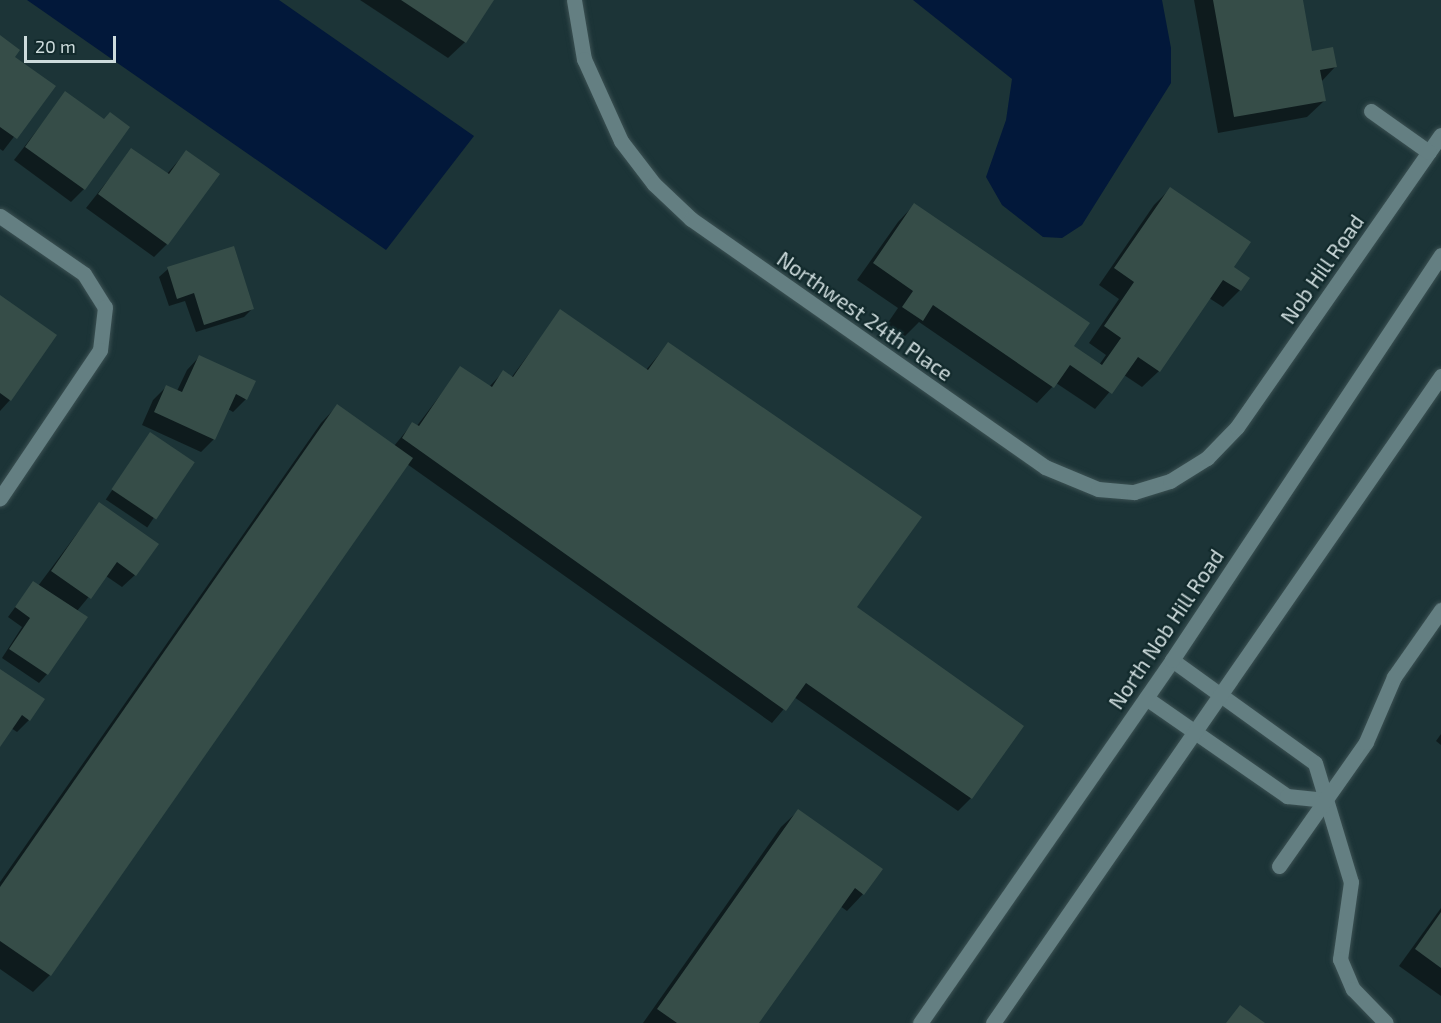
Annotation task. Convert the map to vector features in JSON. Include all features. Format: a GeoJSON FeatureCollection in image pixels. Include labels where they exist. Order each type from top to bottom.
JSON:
{"type":"FeatureCollection","features":[{"type":"Feature","properties":{"kind":"street","name":"Northwest 24th Place"},"geometry":{"type":"LineString","coordinates":[[574,0],[584,59],[621,141],[661,191],[691,219],[1045,466],[1098,489],[1134,492],[1170,482],[1198,464],[1237,427]]}},
{"type":"Feature","properties":{"kind":"street"},"geometry":{"type":"LineString","coordinates":[[1371,111],[1429,152]]}},
{"type":"Feature","properties":{"kind":"street","name":"Nob Hill Road"},"geometry":{"type":"LineString","coordinates":[[1237,427],[1441,135]]}},
{"type":"Feature","properties":{"kind":"street"},"geometry":{"type":"LineString","coordinates":[[0,216],[84,274],[105,307],[100,350],[0,498]]}},
{"type":"Feature","properties":{"kind":"street","name":"North Nob Hill Road"},"geometry":{"type":"LineString","coordinates":[[920,1023],[1172,660],[1441,255]]}},
{"type":"Feature","properties":{"kind":"street"},"geometry":{"type":"LineString","coordinates":[[993,1023],[1441,376]]}},
{"type":"Feature","properties":{"kind":"street"},"geometry":{"type":"LineString","coordinates":[[1279,866],[1366,742],[1394,677],[1441,610]]}},
{"type":"Feature","properties":{"kind":"street"},"geometry":{"type":"LineString","coordinates":[[1172,660],[1222,693],[1316,763],[1351,882],[1340,959],[1353,989],[1386,1023]]}},
{"type":"Feature","properties":{"kind":"street"},"geometry":{"type":"LineString","coordinates":[[1146,698],[1287,796],[1326,800]]}},
{"type":"Feature","properties":{"kind":"water"},"geometry":{"type":"Polygon","coordinates":[[[27,0],[279,0],[474,136],[386,250],[27,0]]]}},
{"type":"Feature","properties":{"kind":"water"},"geometry":{"type":"Polygon","coordinates":[[[913,0],[1162,0],[1171,48],[1171,83],[1082,225],[1062,238],[1043,237],[1002,205],[986,177],[1006,120],[1012,79],[913,0]]]}},
{"type":"Feature","properties":{"kind":"building"},"geometry":{"type":"Polygon","coordinates":[[[401,0],[494,0],[466,43],[401,0]]]}},
{"type":"Feature","properties":{"kind":"building"},"geometry":{"type":"Polygon","coordinates":[[[1213,0],[1303,0],[1312,51],[1333,47],[1337,67],[1320,70],[1326,101],[1234,117],[1213,0]]]}},
{"type":"Feature","properties":{"kind":"building"},"geometry":{"type":"Polygon","coordinates":[[[0,35],[20,50],[15,57],[56,86],[17,139],[0,127],[0,35]]]}},
{"type":"Feature","properties":{"kind":"building"},"geometry":{"type":"Polygon","coordinates":[[[65,91],[104,119],[110,112],[130,127],[85,190],[25,147],[65,91]]]}},
{"type":"Feature","properties":{"kind":"building"},"geometry":{"type":"Polygon","coordinates":[[[131,148],[169,174],[186,150],[220,174],[168,245],[98,194],[131,148]]]}},
{"type":"Feature","properties":{"kind":"building"},"geometry":{"type":"Polygon","coordinates":[[[1170,187],[1251,242],[1234,267],[1250,278],[1241,291],[1223,280],[1160,372],[1138,357],[1112,394],[1070,365],[1054,388],[933,305],[923,321],[902,307],[913,291],[873,263],[914,203],[1090,323],[1074,346],[1102,365],[1121,338],[1104,326],[1134,282],[1114,268],[1170,187]]]}},
{"type":"Feature","properties":{"kind":"building"},"geometry":{"type":"Polygon","coordinates":[[[234,246],[254,309],[204,325],[194,293],[177,299],[167,267],[234,246]]]}},
{"type":"Feature","properties":{"kind":"building"},"geometry":{"type":"Polygon","coordinates":[[[0,295],[57,335],[11,401],[0,393],[0,295]]]}},
{"type":"Feature","properties":{"kind":"building"},"geometry":{"type":"Polygon","coordinates":[[[560,309],[648,370],[668,342],[922,517],[857,607],[1024,726],[972,799],[806,683],[786,711],[402,438],[412,422],[419,426],[460,366],[492,387],[503,370],[513,377],[560,309]]]}},
{"type":"Feature","properties":{"kind":"building"},"geometry":{"type":"Polygon","coordinates":[[[199,355],[256,381],[247,400],[236,394],[215,440],[154,412],[166,385],[182,392],[199,355]]]}},
{"type":"Feature","properties":{"kind":"building"},"geometry":{"type":"Polygon","coordinates":[[[337,404],[413,458],[51,976],[0,941],[0,887],[337,404]]]}},
{"type":"Feature","properties":{"kind":"building"},"geometry":{"type":"Polygon","coordinates":[[[150,432],[195,462],[156,519],[111,489],[150,432]]]}},
{"type":"Feature","properties":{"kind":"building"},"geometry":{"type":"Polygon","coordinates":[[[99,502],[159,544],[136,576],[117,562],[91,599],[51,571],[99,502]]]}},
{"type":"Feature","properties":{"kind":"building"},"geometry":{"type":"Polygon","coordinates":[[[33,581],[88,617],[48,675],[9,649],[30,618],[15,607],[33,581]]]}},
{"type":"Feature","properties":{"kind":"building"},"geometry":{"type":"Polygon","coordinates":[[[0,669],[45,699],[30,721],[22,715],[0,747],[0,669]]]}},
{"type":"Feature","properties":{"kind":"building"},"geometry":{"type":"Polygon","coordinates":[[[798,809],[883,869],[864,895],[855,888],[759,1023],[677,1023],[657,1009],[798,809]]]}},
{"type":"Feature","properties":{"kind":"building"},"geometry":{"type":"Polygon","coordinates":[[[1441,912],[1441,968],[1415,949],[1441,912]]]}},
{"type":"Feature","properties":{"kind":"building"},"geometry":{"type":"Polygon","coordinates":[[[1240,1005],[1265,1023],[1226,1023],[1240,1005]]]}}]}
